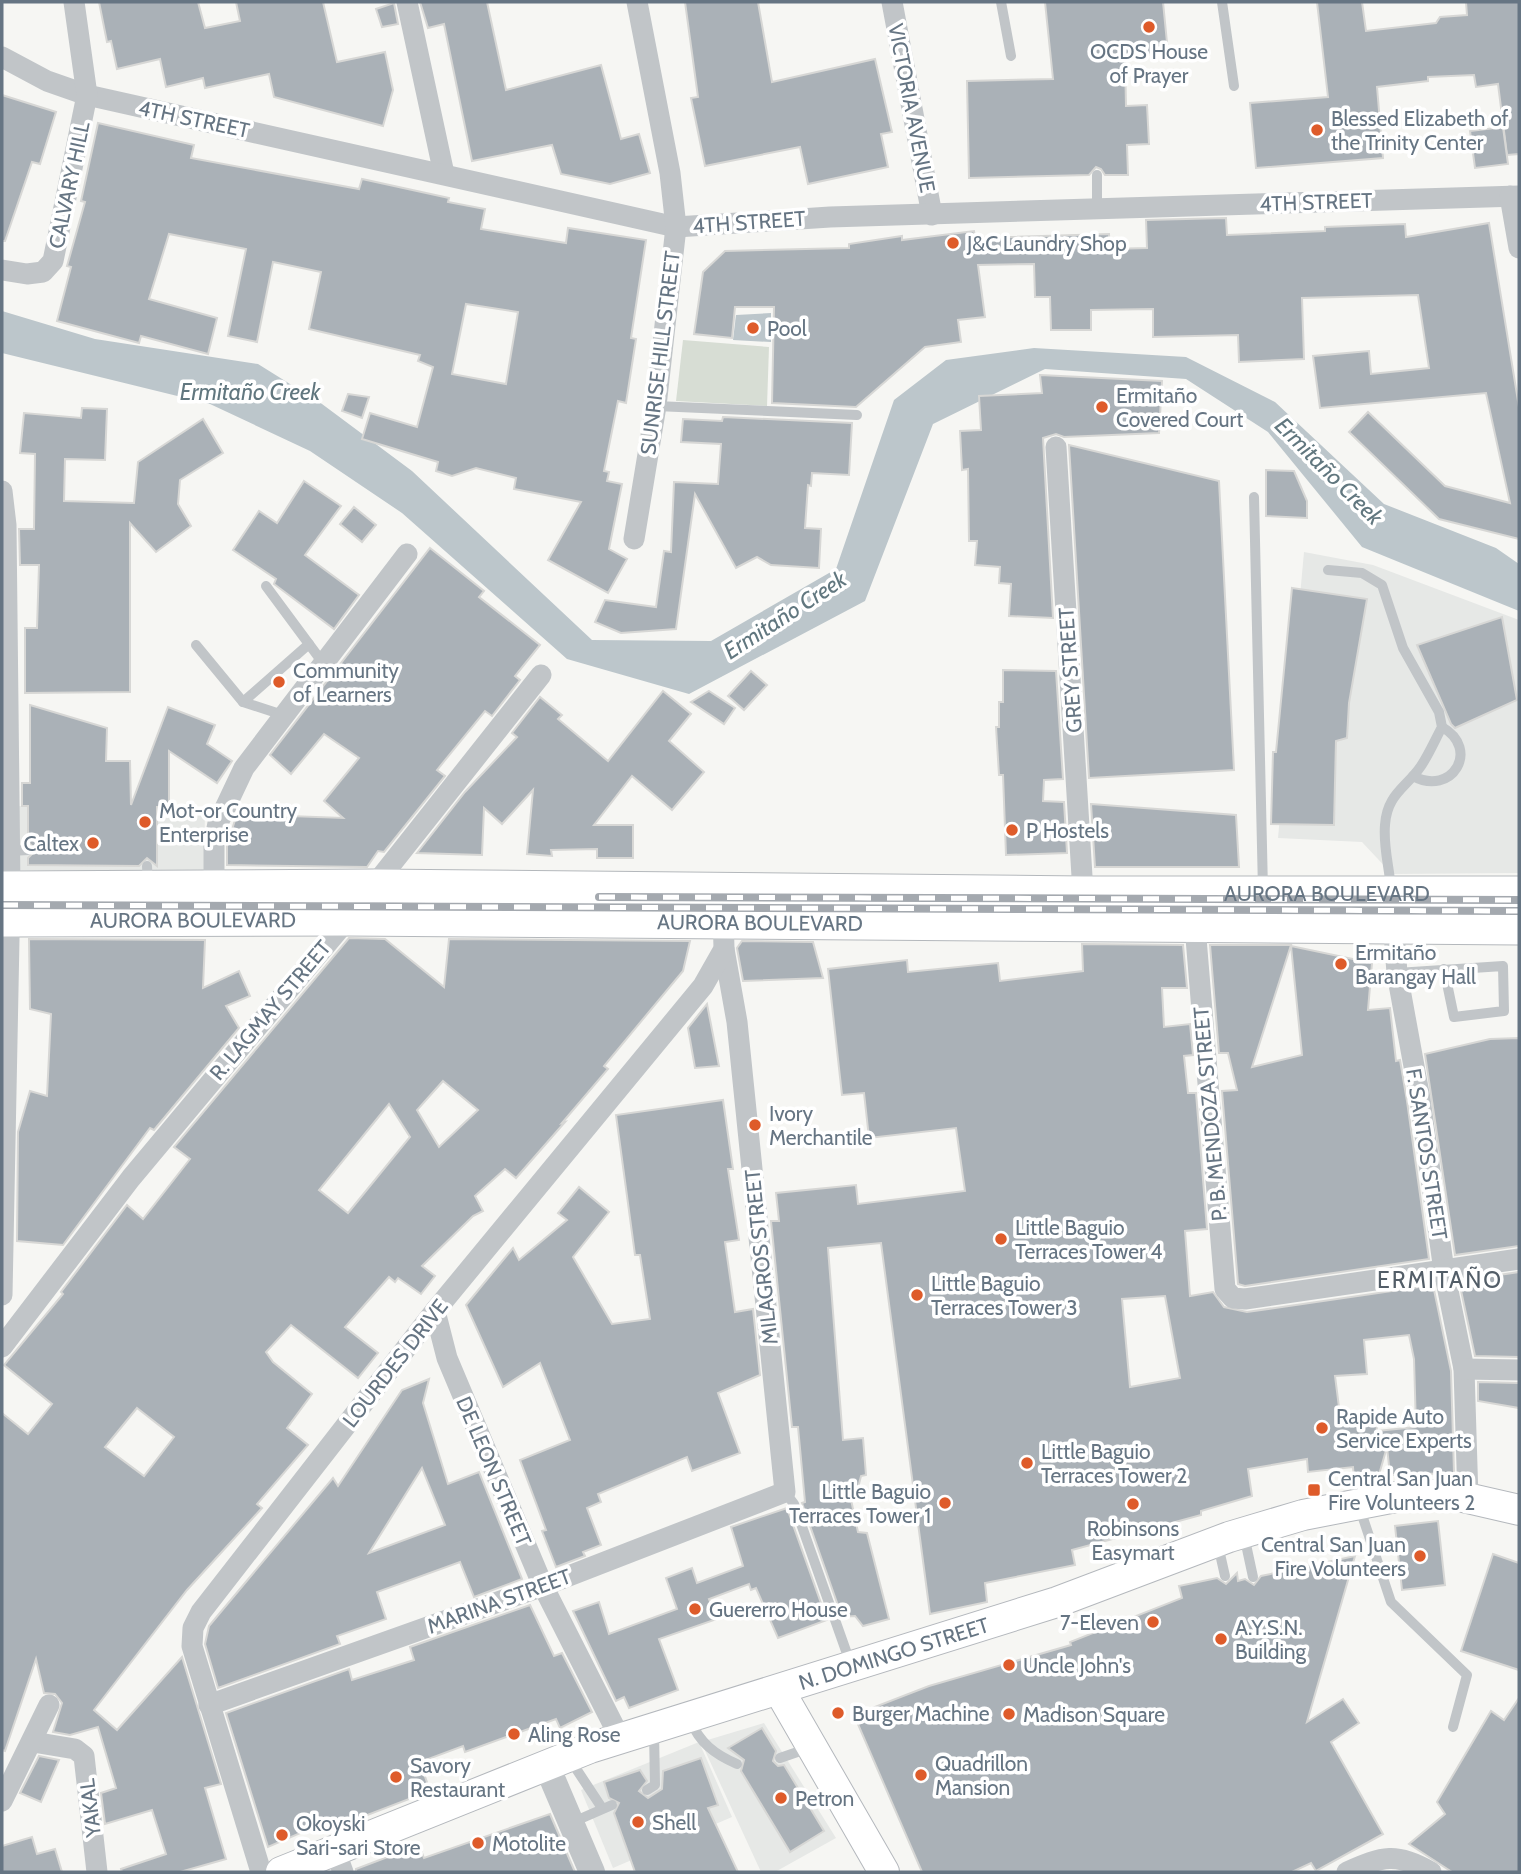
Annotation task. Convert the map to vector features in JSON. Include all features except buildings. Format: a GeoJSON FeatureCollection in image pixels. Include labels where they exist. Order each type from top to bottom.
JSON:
{"type":"FeatureCollection","features":[{"type":"Feature","properties":{"kind":"main road","name":"AURORA BOULEVARD"},"geometry":{"type":"LineString","coordinates":[[6,904],[148,877],[214,887],[1519,893]]}},
{"type":"Feature","properties":{"kind":"main road"},"geometry":{"type":"LineString","coordinates":[[942,891],[944,925]]}},
{"type":"Feature","properties":{"kind":"main road","name":"AURORA BOULEVARD"},"geometry":{"type":"LineString","coordinates":[[6,904],[724,936],[944,925],[1519,928]]}},
{"type":"Feature","properties":{"kind":"main road","name":"N. DOMINGO STREET"},"geometry":{"type":"LineString","coordinates":[[281,1872],[339,1861],[557,1760],[654,1727],[1057,1602],[1230,1537],[1303,1515],[1423,1495],[1454,1495],[1519,1510]]}},
{"type":"Feature","properties":{"kind":"main road"},"geometry":{"type":"LineString","coordinates":[[779,1689],[884,1872]]}},
{"type":"Feature","properties":{"kind":"street","name":"CALVARY HILL"},"geometry":{"type":"LineString","coordinates":[[2,271],[27,274],[43,272],[53,261],[87,95],[74,2]]}},
{"type":"Feature","properties":{"kind":"street"},"geometry":{"type":"LineString","coordinates":[[407,2],[444,174]]}},
{"type":"Feature","properties":{"kind":"street","name":"SUNRISE HILL STREET"},"geometry":{"type":"LineString","coordinates":[[634,539],[656,406],[676,227],[670,173],[637,2]]}},
{"type":"Feature","properties":{"kind":"street","name":"VICTORIA AVENUE"},"geometry":{"type":"LineString","coordinates":[[892,2],[932,215]]}},
{"type":"Feature","properties":{"kind":"street","name":"4TH STREET"},"geometry":{"type":"LineString","coordinates":[[2,57],[47,81],[87,95],[676,227],[932,215],[1514,196]]}},
{"type":"Feature","properties":{"kind":"street"},"geometry":{"type":"LineString","coordinates":[[1514,196],[1519,248]]}},
{"type":"Feature","properties":{"kind":"street","name":"GREY STREET"},"geometry":{"type":"LineString","coordinates":[[1056,447],[1083,893]]}},
{"type":"Feature","properties":{"kind":"street"},"geometry":{"type":"LineString","coordinates":[[2,491],[19,851],[6,904],[2,1295]]}},
{"type":"Feature","properties":{"kind":"street"},"geometry":{"type":"LineString","coordinates":[[214,887],[214,844],[218,823],[244,768],[407,554]]}},
{"type":"Feature","properties":{"kind":"street","name":"R. LAGMAY STREET"},"geometry":{"type":"LineString","coordinates":[[4,1336],[131,1178],[374,886],[541,675]]}},
{"type":"Feature","properties":{"kind":"street"},"geometry":{"type":"LineString","coordinates":[[723,890],[724,936]]}},
{"type":"Feature","properties":{"kind":"street","name":"F. SANTOS STREET"},"geometry":{"type":"LineString","coordinates":[[1391,892],[1397,973],[1420,1099],[1444,1271],[1464,1369],[1468,1499]]}},
{"type":"Feature","properties":{"kind":"street","name":"P. B. MENDOZA STREET"},"geometry":{"type":"LineString","coordinates":[[1195,926],[1225,1289],[1233,1298],[1244,1299],[1444,1271]]}},
{"type":"Feature","properties":{"kind":"street","name":"LOURDES DRIVE"},"geometry":{"type":"LineString","coordinates":[[261,1872],[192,1646],[193,1629],[201,1612],[435,1311],[703,986],[724,936]]}},
{"type":"Feature","properties":{"kind":"street","name":"MILAGROS STREET"},"geometry":{"type":"LineString","coordinates":[[724,936],[737,1022],[785,1492]]}},
{"type":"Feature","properties":{"kind":"street"},"geometry":{"type":"LineString","coordinates":[[703,986],[728,1007],[737,1022]]}},
{"type":"Feature","properties":{"kind":"street"},"geometry":{"type":"LineString","coordinates":[[1444,1271],[1519,1259]]}},
{"type":"Feature","properties":{"kind":"street","name":"DE LEON STREET"},"geometry":{"type":"LineString","coordinates":[[435,1311],[447,1359],[543,1586],[620,1738]]}},
{"type":"Feature","properties":{"kind":"street"},"geometry":{"type":"LineString","coordinates":[[1464,1369],[1519,1370]]}},
{"type":"Feature","properties":{"kind":"street","name":"MARINA STREET"},"geometry":{"type":"LineString","coordinates":[[209,1705],[543,1586],[785,1492]]}},
{"type":"Feature","properties":{"kind":"street"},"geometry":{"type":"LineString","coordinates":[[2,1801],[33,1742],[49,1704]]}},
{"type":"Feature","properties":{"kind":"street","name":"YAKAL"},"geometry":{"type":"LineString","coordinates":[[33,1742],[75,1749],[84,1756],[97,1872]]}},
{"type":"Feature","properties":{"kind":"street"},"geometry":{"type":"LineString","coordinates":[[557,1760],[573,1822],[592,1872]]}},
{"type":"Feature","properties":{"kind":"street"},"geometry":{"type":"LineString","coordinates":[[1347,1872],[1380,1858],[1408,1859],[1431,1872]]}},
{"type":"Feature","properties":{"kind":"lane"},"geometry":{"type":"LineString","coordinates":[[1001,2],[1011,56]]}},
{"type":"Feature","properties":{"kind":"lane"},"geometry":{"type":"LineString","coordinates":[[1222,2],[1234,86]]}},
{"type":"Feature","properties":{"kind":"lane"},"geometry":{"type":"LineString","coordinates":[[1097,175],[1097,209]]}},
{"type":"Feature","properties":{"kind":"lane"},"geometry":{"type":"LineString","coordinates":[[656,406],[857,415]]}},
{"type":"Feature","properties":{"kind":"lane"},"geometry":{"type":"LineString","coordinates":[[1254,497],[1263,892]]}},
{"type":"Feature","properties":{"kind":"lane"},"geometry":{"type":"LineString","coordinates":[[1328,570],[1362,573],[1382,585],[1403,648],[1438,712],[1442,727],[1456,738],[1460,746],[1459,764],[1448,778],[1439,781],[1422,780],[1413,776]]}},
{"type":"Feature","properties":{"kind":"lane"},"geometry":{"type":"LineString","coordinates":[[266,586],[323,663]]}},
{"type":"Feature","properties":{"kind":"lane"},"geometry":{"type":"LineString","coordinates":[[243,702],[309,644]]}},
{"type":"Feature","properties":{"kind":"lane"},"geometry":{"type":"LineString","coordinates":[[196,645],[243,702],[282,715]]}},
{"type":"Feature","properties":{"kind":"lane"},"geometry":{"type":"LineString","coordinates":[[1391,892],[1390,866],[1384,845],[1385,822],[1398,788],[1413,776],[1442,727]]}},
{"type":"Feature","properties":{"kind":"lane"},"geometry":{"type":"LineString","coordinates":[[1397,973],[1444,969],[1503,966],[1504,1012],[1454,1017],[1444,969]]}},
{"type":"Feature","properties":{"kind":"lane"},"geometry":{"type":"LineString","coordinates":[[785,1492],[794,1504],[851,1665]]}},
{"type":"Feature","properties":{"kind":"lane"},"geometry":{"type":"LineString","coordinates":[[1358,1504],[1391,1601],[1467,1675],[1453,1727]]}},
{"type":"Feature","properties":{"kind":"lane"},"geometry":{"type":"LineString","coordinates":[[1225,1576],[1230,1537]]}},
{"type":"Feature","properties":{"kind":"lane"},"geometry":{"type":"LineString","coordinates":[[1230,1537],[1253,1577]]}},
{"type":"Feature","properties":{"kind":"lane"},"geometry":{"type":"LineString","coordinates":[[689,1716],[698,1737],[718,1755],[737,1764]]}},
{"type":"Feature","properties":{"kind":"lane"},"geometry":{"type":"LineString","coordinates":[[647,1790],[655,1785],[654,1727]]}},
{"type":"Feature","properties":{"kind":"lane"},"geometry":{"type":"LineString","coordinates":[[780,1758],[812,1747]]}},
{"type":"Feature","properties":{"kind":"lane"},"geometry":{"type":"LineString","coordinates":[[557,1760],[607,1807],[573,1822]]}},
{"type":"Feature","properties":{"kind":"shaded area"},"geometry":{"type":"Polygon","coordinates":[[[683,340],[769,347],[767,406],[676,401],[683,340]]]}},
{"type":"Feature","properties":{"kind":"shaded area"},"geometry":{"type":"Polygon","coordinates":[[[1304,552],[1373,565],[1519,620],[1519,873],[1392,874],[1362,842],[1278,838],[1304,552]]]}},
{"type":"Feature","properties":{"kind":"shaded area"},"geometry":{"type":"Polygon","coordinates":[[[17,806],[205,809],[204,873],[17,870],[17,806]]]}},
{"type":"Feature","properties":{"kind":"shaded area"},"geometry":{"type":"Polygon","coordinates":[[[764,1723],[836,1838],[775,1872],[761,1872],[701,1742],[764,1723]]]}},
{"type":"Feature","properties":{"kind":"shaded area"},"geometry":{"type":"Polygon","coordinates":[[[699,1742],[732,1817],[613,1868],[581,1790],[699,1742]]]}},
{"type":"Feature","properties":{"kind":"water","name":"Ermitaño Creek"},"geometry":{"type":"Polygon","coordinates":[[[2,311],[95,339],[258,364],[322,404],[412,471],[592,640],[711,641],[836,569],[894,400],[946,360],[1034,348],[1186,357],[1275,402],[1384,504],[1496,548],[1519,564],[1519,611],[1362,547],[1268,432],[1186,379],[1045,369],[933,424],[865,601],[689,694],[567,659],[402,513],[310,451],[210,404],[2,353],[2,311]]]}},
{"type":"Feature","properties":{"kind":"water","name":"Pool"},"geometry":{"type":"Polygon","coordinates":[[[771,313],[771,342],[733,340],[736,315],[771,313]]]}},
{"type":"Feature","properties":{"kind":"railway"},"geometry":{"type":"LineString","coordinates":[[599,897],[1519,900]]}},
{"type":"Feature","properties":{"kind":"railway"},"geometry":{"type":"LineString","coordinates":[[2,905],[1519,911]]}},
{"type":"Feature","properties":{"kind":"place","name":"OCDS House of Prayer"},"geometry":{"type":"Point","coordinates":[1149,27]}},
{"type":"Feature","properties":{"kind":"place","name":"Blessed Elizabeth of the Trinity Center"},"geometry":{"type":"Point","coordinates":[1317,130]}},
{"type":"Feature","properties":{"kind":"place","name":"J&C Laundry Shop"},"geometry":{"type":"Point","coordinates":[953,243]}},
{"type":"Feature","properties":{"kind":"place","name":"Pool"},"geometry":{"type":"Point","coordinates":[753,328]}},
{"type":"Feature","properties":{"kind":"place","name":"Ermitaño Covered Court"},"geometry":{"type":"Point","coordinates":[1102,407]}},
{"type":"Feature","properties":{"kind":"place","name":"Community of Learners"},"geometry":{"type":"Point","coordinates":[279,682]}},
{"type":"Feature","properties":{"kind":"place","name":"Mot-or Country Enterprise"},"geometry":{"type":"Point","coordinates":[145,822]}},
{"type":"Feature","properties":{"kind":"place","name":"P Hostels"},"geometry":{"type":"Point","coordinates":[1012,830]}},
{"type":"Feature","properties":{"kind":"place","name":"Caltex"},"geometry":{"type":"Point","coordinates":[93,843]}},
{"type":"Feature","properties":{"kind":"place","name":"Ermitaño Barangay Hall"},"geometry":{"type":"Point","coordinates":[1341,964]}},
{"type":"Feature","properties":{"kind":"place","name":"Ivory Merchantile"},"geometry":{"type":"Point","coordinates":[755,1125]}},
{"type":"Feature","properties":{"kind":"place","name":"Little Baguio Terraces Tower 4"},"geometry":{"type":"Point","coordinates":[1001,1239]}},
{"type":"Feature","properties":{"kind":"place","name":"Little Baguio Terraces Tower 3"},"geometry":{"type":"Point","coordinates":[917,1295]}},
{"type":"Feature","properties":{"kind":"place","name":"Rapide Auto Service Experts"},"geometry":{"type":"Point","coordinates":[1322,1428]}},
{"type":"Feature","properties":{"kind":"place","name":"Little Baguio Terraces Tower 2"},"geometry":{"type":"Point","coordinates":[1027,1463]}},
{"type":"Feature","properties":{"kind":"place","name":"Central San Juan Fire Volunteers 2"},"geometry":{"type":"Point","coordinates":[1314,1490]}},
{"type":"Feature","properties":{"kind":"place","name":"Little Baguio Terraces Tower 1"},"geometry":{"type":"Point","coordinates":[945,1503]}},
{"type":"Feature","properties":{"kind":"place","name":"Robinsons Easymart"},"geometry":{"type":"Point","coordinates":[1133,1504]}},
{"type":"Feature","properties":{"kind":"place","name":"Central San Juan Fire Volunteers"},"geometry":{"type":"Point","coordinates":[1420,1556]}},
{"type":"Feature","properties":{"kind":"place","name":"Guererro House"},"geometry":{"type":"Point","coordinates":[695,1609]}},
{"type":"Feature","properties":{"kind":"place","name":"7-Eleven"},"geometry":{"type":"Point","coordinates":[1153,1622]}},
{"type":"Feature","properties":{"kind":"place","name":"A.Y.S.N. Building"},"geometry":{"type":"Point","coordinates":[1221,1639]}},
{"type":"Feature","properties":{"kind":"place","name":"Uncle John's"},"geometry":{"type":"Point","coordinates":[1009,1665]}},
{"type":"Feature","properties":{"kind":"place","name":"Burger Machine"},"geometry":{"type":"Point","coordinates":[838,1713]}},
{"type":"Feature","properties":{"kind":"place","name":"Madison Square"},"geometry":{"type":"Point","coordinates":[1009,1714]}},
{"type":"Feature","properties":{"kind":"place","name":"Aling Rose"},"geometry":{"type":"Point","coordinates":[514,1734]}},
{"type":"Feature","properties":{"kind":"place","name":"Quadrillon Mansion"},"geometry":{"type":"Point","coordinates":[921,1775]}},
{"type":"Feature","properties":{"kind":"place","name":"Savory Restaurant"},"geometry":{"type":"Point","coordinates":[396,1777]}},
{"type":"Feature","properties":{"kind":"place","name":"Petron"},"geometry":{"type":"Point","coordinates":[781,1798]}},
{"type":"Feature","properties":{"kind":"place","name":"Shell"},"geometry":{"type":"Point","coordinates":[638,1822]}},
{"type":"Feature","properties":{"kind":"place","name":"Okoyski Sari-sari Store"},"geometry":{"type":"Point","coordinates":[282,1835]}},
{"type":"Feature","properties":{"kind":"place","name":"Motolite"},"geometry":{"type":"Point","coordinates":[478,1843]}},
{"type":"Feature","properties":{"kind":"district","name":"ERMITAÑO"},"geometry":{"type":"Point","coordinates":[1440,1280]}}]}
